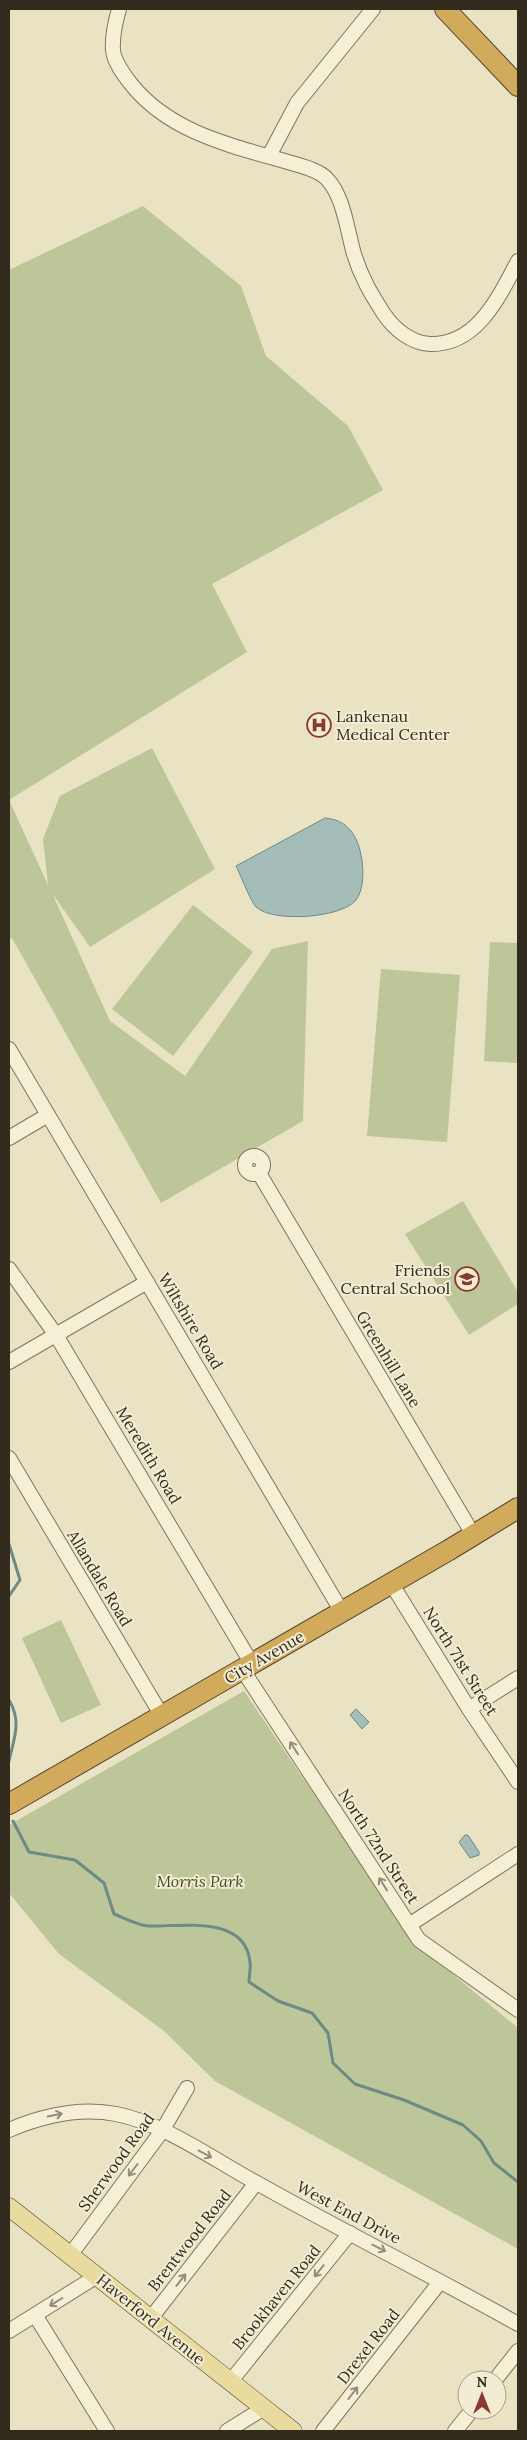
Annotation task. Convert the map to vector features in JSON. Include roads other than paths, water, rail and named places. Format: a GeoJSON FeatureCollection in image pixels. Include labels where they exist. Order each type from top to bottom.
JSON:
{"type":"FeatureCollection","features":[{"type":"Feature","properties":{"kind":"highway"},"geometry":{"type":"LineString","coordinates":[[445,9],[518,86]]}},
{"type":"Feature","properties":{"kind":"highway","name":"City Avenue"},"geometry":{"type":"LineString","coordinates":[[9,1804],[474,1536],[518,1508]]}},
{"type":"Feature","properties":{"kind":"main road","name":"Haverford Avenue"},"geometry":{"type":"LineString","coordinates":[[9,2207],[293,2431]]}},
{"type":"Feature","properties":{"kind":"street"},"geometry":{"type":"LineString","coordinates":[[119,9],[113,29],[113,52],[123,74],[143,99],[178,125],[209,139],[321,173],[328,180],[339,202],[354,255],[371,296],[392,326],[424,344],[439,344],[462,336],[478,324],[491,310],[518,261]]}},
{"type":"Feature","properties":{"kind":"street"},"geometry":{"type":"LineString","coordinates":[[269,156],[298,103],[373,9]]}},
{"type":"Feature","properties":{"kind":"street","name":"Wiltshire Road"},"geometry":{"type":"LineString","coordinates":[[9,1049],[342,1612]]}},
{"type":"Feature","properties":{"kind":"street"},"geometry":{"type":"LineString","coordinates":[[9,1138],[48,1115]]}},
{"type":"Feature","properties":{"kind":"street","name":"Greenhill Lane"},"geometry":{"type":"LineString","coordinates":[[259,1173],[474,1536]]}},
{"type":"Feature","properties":{"kind":"street","name":"Meredith Road"},"geometry":{"type":"LineString","coordinates":[[9,1269],[56,1335],[247,1667]]}},
{"type":"Feature","properties":{"kind":"street"},"geometry":{"type":"LineString","coordinates":[[9,1362],[147,1282]]}},
{"type":"Feature","properties":{"kind":"street","name":"Allandale Road"},"geometry":{"type":"LineString","coordinates":[[9,1458],[162,1716]]}},
{"type":"Feature","properties":{"kind":"street","name":"North 71st Street"},"geometry":{"type":"LineString","coordinates":[[391,1583],[469,1709],[518,1782]]}},
{"type":"Feature","properties":{"kind":"street","name":"North 72nd Street"},"geometry":{"type":"LineString","coordinates":[[247,1667],[419,1940],[518,2010]]}},
{"type":"Feature","properties":{"kind":"street"},"geometry":{"type":"LineString","coordinates":[[469,1709],[518,1678]]}},
{"type":"Feature","properties":{"kind":"street"},"geometry":{"type":"LineString","coordinates":[[409,1925],[518,1854]]}},
{"type":"Feature","properties":{"kind":"street","name":"Sherwood Road"},"geometry":{"type":"LineString","coordinates":[[71,2254],[162,2131],[187,2088]]}},
{"type":"Feature","properties":{"kind":"street","name":"West End Drive"},"geometry":{"type":"LineString","coordinates":[[9,2130],[34,2119],[64,2113],[90,2112],[115,2114],[162,2131],[518,2324]]}},
{"type":"Feature","properties":{"kind":"street","name":"Brentwood Road"},"geometry":{"type":"LineString","coordinates":[[151,2318],[256,2183]]}},
{"type":"Feature","properties":{"kind":"street","name":"Brookhaven Road"},"geometry":{"type":"LineString","coordinates":[[230,2382],[350,2232]]}},
{"type":"Feature","properties":{"kind":"street"},"geometry":{"type":"LineString","coordinates":[[9,2331],[97,2276]]}},
{"type":"Feature","properties":{"kind":"street","name":"Drexel Road"},"geometry":{"type":"LineString","coordinates":[[323,2431],[440,2282]]}},
{"type":"Feature","properties":{"kind":"street"},"geometry":{"type":"LineString","coordinates":[[35,2315],[107,2431]]}},
{"type":"Feature","properties":{"kind":"street"},"geometry":{"type":"LineString","coordinates":[[503,2370],[518,2350]]}},
{"type":"Feature","properties":{"kind":"street"},"geometry":{"type":"LineString","coordinates":[[227,2431],[264,2408]]}},
{"type":"Feature","properties":{"kind":"street"},"geometry":{"type":"LineString","coordinates":[[455,2431],[464,2420]]}},
{"type":"Feature","properties":{"kind":"water"},"geometry":{"type":"Polygon","coordinates":[[[325,818],[336,820],[345,825],[359,845],[363,875],[360,893],[356,900],[337,911],[307,916],[291,917],[277,915],[256,907],[236,866],[325,818]]]}},
{"type":"Feature","properties":{"kind":"water"},"geometry":{"type":"Polygon","coordinates":[[[356,1709],[369,1722],[362,1729],[350,1715],[356,1709]]]}},
{"type":"Feature","properties":{"kind":"water"},"geometry":{"type":"Polygon","coordinates":[[[465,1835],[468,1835],[479,1855],[470,1858],[459,1842],[465,1835]]]}},
{"type":"Feature","properties":{"kind":"waterway"},"geometry":{"type":"LineString","coordinates":[[9,1544],[20,1580],[9,1596]]}},
{"type":"Feature","properties":{"kind":"waterway"},"geometry":{"type":"LineString","coordinates":[[9,1700],[16,1723],[15,1737],[9,1761]]}},
{"type":"Feature","properties":{"kind":"waterway"},"geometry":{"type":"LineString","coordinates":[[13,1821],[29,1852],[75,1860],[104,1883],[114,1914],[148,1926],[209,1926],[236,1936],[245,1947],[250,1962],[249,1982],[278,2001],[312,2013],[328,2033],[333,2063],[355,2084],[404,2100],[463,2125],[481,2141],[494,2163],[518,2182]]}},
{"type":"Feature","properties":{"kind":"place","name":"Lankenau Medical Center"},"geometry":{"type":"Point","coordinates":[319,725]}},
{"type":"Feature","properties":{"kind":"place","name":"Friends Central School"},"geometry":{"type":"Point","coordinates":[467,1279]}},
{"type":"Feature","properties":{"kind":"park label","name":"Morris Park"},"geometry":{"type":"Point","coordinates":[200,1881]}}]}
